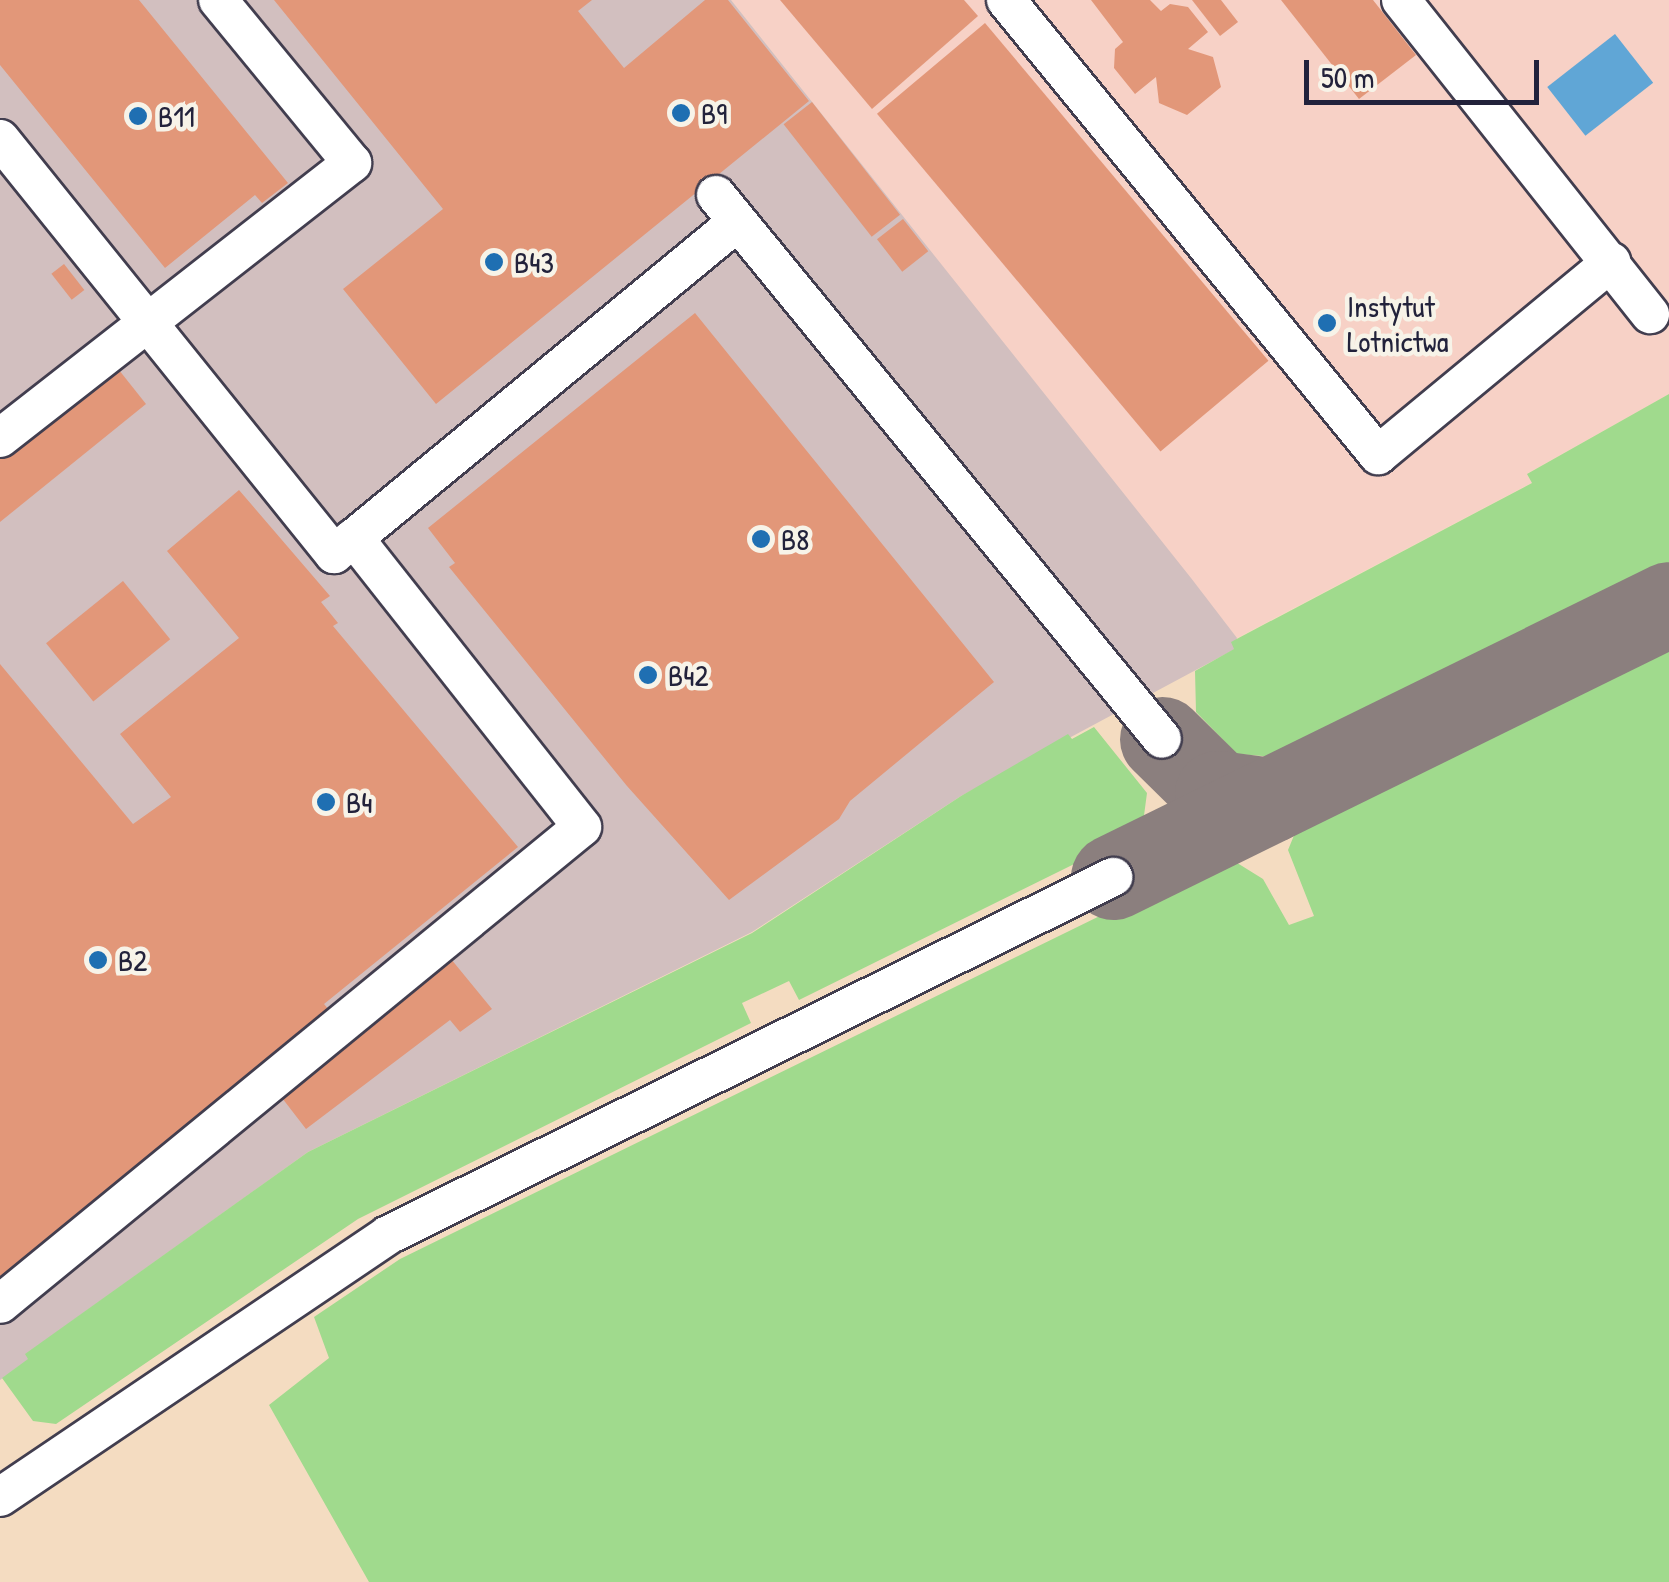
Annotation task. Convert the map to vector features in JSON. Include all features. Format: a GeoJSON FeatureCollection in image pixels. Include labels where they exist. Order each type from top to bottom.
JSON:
{"type":"FeatureCollection","features":[{"type":"Feature","properties":{"kind":"street"},"geometry":{"type":"LineString","coordinates":[[0,438],[146,319],[352,163],[218,0]]}},
{"type":"Feature","properties":{"kind":"street"},"geometry":{"type":"LineString","coordinates":[[1006,0],[1378,455],[1611,262]]}},
{"type":"Feature","properties":{"kind":"street"},"geometry":{"type":"LineString","coordinates":[[1401,0],[1650,314]]}},
{"type":"Feature","properties":{"kind":"street"},"geometry":{"type":"LineString","coordinates":[[0,140],[334,554],[727,208],[1162,739]]}},
{"type":"Feature","properties":{"kind":"street"},"geometry":{"type":"LineString","coordinates":[[0,1304],[582,827],[354,538]]}},
{"type":"Feature","properties":{"kind":"street"},"geometry":{"type":"LineString","coordinates":[[0,1497],[388,1235],[1113,876]]}},
{"type":"Feature","properties":{"kind":"shaded area"},"geometry":{"type":"Polygon","coordinates":[[[0,0],[731,0],[1191,578],[1237,638],[1235,649],[961,796],[752,932],[308,1152],[26,1354],[29,1359],[0,1380],[0,0]]]}},
{"type":"Feature","properties":{"kind":"shaded area","name":"Instytut Lotnictwa"},"geometry":{"type":"Polygon","coordinates":[[[731,0],[1669,0],[1669,394],[1528,473],[1533,482],[1237,638],[731,0]]]}},
{"type":"Feature","properties":{"kind":"green space"},"geometry":{"type":"Polygon","coordinates":[[[1669,394],[1669,572],[1290,758],[1237,754],[1196,712],[1195,671],[1234,649],[1231,642],[1532,483],[1527,474],[1669,394]]]}},
{"type":"Feature","properties":{"kind":"green space"},"geometry":{"type":"Polygon","coordinates":[[[1669,636],[1669,1582],[369,1582],[269,1405],[329,1358],[314,1317],[400,1259],[1208,863],[1234,861],[1263,879],[1289,925],[1314,916],[1288,850],[1302,816],[1669,636]]]}},
{"type":"Feature","properties":{"kind":"green space"},"geometry":{"type":"Polygon","coordinates":[[[1094,727],[1147,793],[1143,823],[1133,835],[799,1000],[789,981],[742,1003],[751,1023],[358,1219],[56,1424],[33,1421],[2,1378],[28,1359],[25,1354],[308,1152],[752,933],[961,796],[1068,734],[1072,739],[1094,727]]]}},
{"type":"Feature","properties":{"kind":"water"},"geometry":{"type":"Polygon","coordinates":[[[1615,34],[1653,83],[1585,136],[1547,87],[1615,34]]]}},
{"type":"Feature","properties":{"kind":"building","name":"B11"},"geometry":{"type":"Polygon","coordinates":[[[0,0],[139,0],[288,183],[262,203],[255,195],[165,268],[0,65],[0,0]]]}},
{"type":"Feature","properties":{"kind":"building"},"geometry":{"type":"Polygon","coordinates":[[[274,0],[592,0],[578,11],[624,68],[705,0],[728,0],[809,101],[436,404],[343,289],[443,209],[274,0]]]}},
{"type":"Feature","properties":{"kind":"building"},"geometry":{"type":"Polygon","coordinates":[[[780,0],[964,0],[978,16],[872,109],[780,0]]]}},
{"type":"Feature","properties":{"kind":"building"},"geometry":{"type":"Polygon","coordinates":[[[1091,0],[1150,0],[1161,11],[1170,4],[1188,7],[1208,32],[1188,49],[1213,57],[1221,87],[1187,115],[1159,103],[1156,77],[1135,94],[1114,68],[1115,49],[1123,42],[1091,0]]]}},
{"type":"Feature","properties":{"kind":"building"},"geometry":{"type":"Polygon","coordinates":[[[1192,0],[1221,0],[1238,22],[1220,36],[1192,0]]]}},
{"type":"Feature","properties":{"kind":"building"},"geometry":{"type":"Polygon","coordinates":[[[1281,0],[1373,0],[1416,55],[1359,99],[1281,0]]]}},
{"type":"Feature","properties":{"kind":"building"},"geometry":{"type":"Polygon","coordinates":[[[985,23],[1268,361],[1160,451],[877,114],[985,23]]]}},
{"type":"Feature","properties":{"kind":"building"},"geometry":{"type":"Polygon","coordinates":[[[812,102],[900,215],[872,237],[784,124],[812,102]]]}},
{"type":"Feature","properties":{"kind":"building"},"geometry":{"type":"Polygon","coordinates":[[[903,219],[928,251],[902,272],[877,239],[903,219]]]}},
{"type":"Feature","properties":{"kind":"building"},"geometry":{"type":"Polygon","coordinates":[[[64,264],[84,290],[72,300],[51,274],[64,264]]]}},
{"type":"Feature","properties":{"kind":"building"},"geometry":{"type":"Polygon","coordinates":[[[695,313],[994,682],[850,801],[839,819],[729,900],[627,786],[449,567],[455,563],[428,528],[695,313]]]}},
{"type":"Feature","properties":{"kind":"building"},"geometry":{"type":"Polygon","coordinates":[[[115,365],[146,404],[0,522],[0,459],[115,365]]]}},
{"type":"Feature","properties":{"kind":"building"},"geometry":{"type":"Polygon","coordinates":[[[239,490],[330,596],[321,602],[338,623],[333,626],[518,847],[324,1004],[333,1015],[0,1279],[0,664],[133,824],[171,797],[120,734],[239,638],[167,551],[239,490]]]}},
{"type":"Feature","properties":{"kind":"building"},"geometry":{"type":"Polygon","coordinates":[[[123,581],[170,639],[93,702],[46,643],[123,581]]]}},
{"type":"Feature","properties":{"kind":"building"},"geometry":{"type":"Polygon","coordinates":[[[451,959],[492,1009],[460,1032],[450,1020],[306,1129],[279,1094],[451,959]]]}},
{"type":"Feature","properties":{"kind":"taxiway"},"geometry":{"type":"LineString","coordinates":[[1113,877],[1669,604]]}},
{"type":"Feature","properties":{"kind":"taxiway"},"geometry":{"type":"LineString","coordinates":[[1162,739],[1217,793],[1270,800]]}},
{"type":"Feature","properties":{"kind":"place","name":"B9"},"geometry":{"type":"Point","coordinates":[681,113]}},
{"type":"Feature","properties":{"kind":"place","name":"B11"},"geometry":{"type":"Point","coordinates":[138,116]}},
{"type":"Feature","properties":{"kind":"place","name":"B43"},"geometry":{"type":"Point","coordinates":[494,262]}},
{"type":"Feature","properties":{"kind":"place","name":"Instytut Lotnictwa"},"geometry":{"type":"Point","coordinates":[1327,323]}},
{"type":"Feature","properties":{"kind":"place","name":"B8"},"geometry":{"type":"Point","coordinates":[761,539]}},
{"type":"Feature","properties":{"kind":"place","name":"B42"},"geometry":{"type":"Point","coordinates":[648,675]}},
{"type":"Feature","properties":{"kind":"place","name":"B4"},"geometry":{"type":"Point","coordinates":[326,802]}},
{"type":"Feature","properties":{"kind":"place","name":"B2"},"geometry":{"type":"Point","coordinates":[98,960]}}]}
